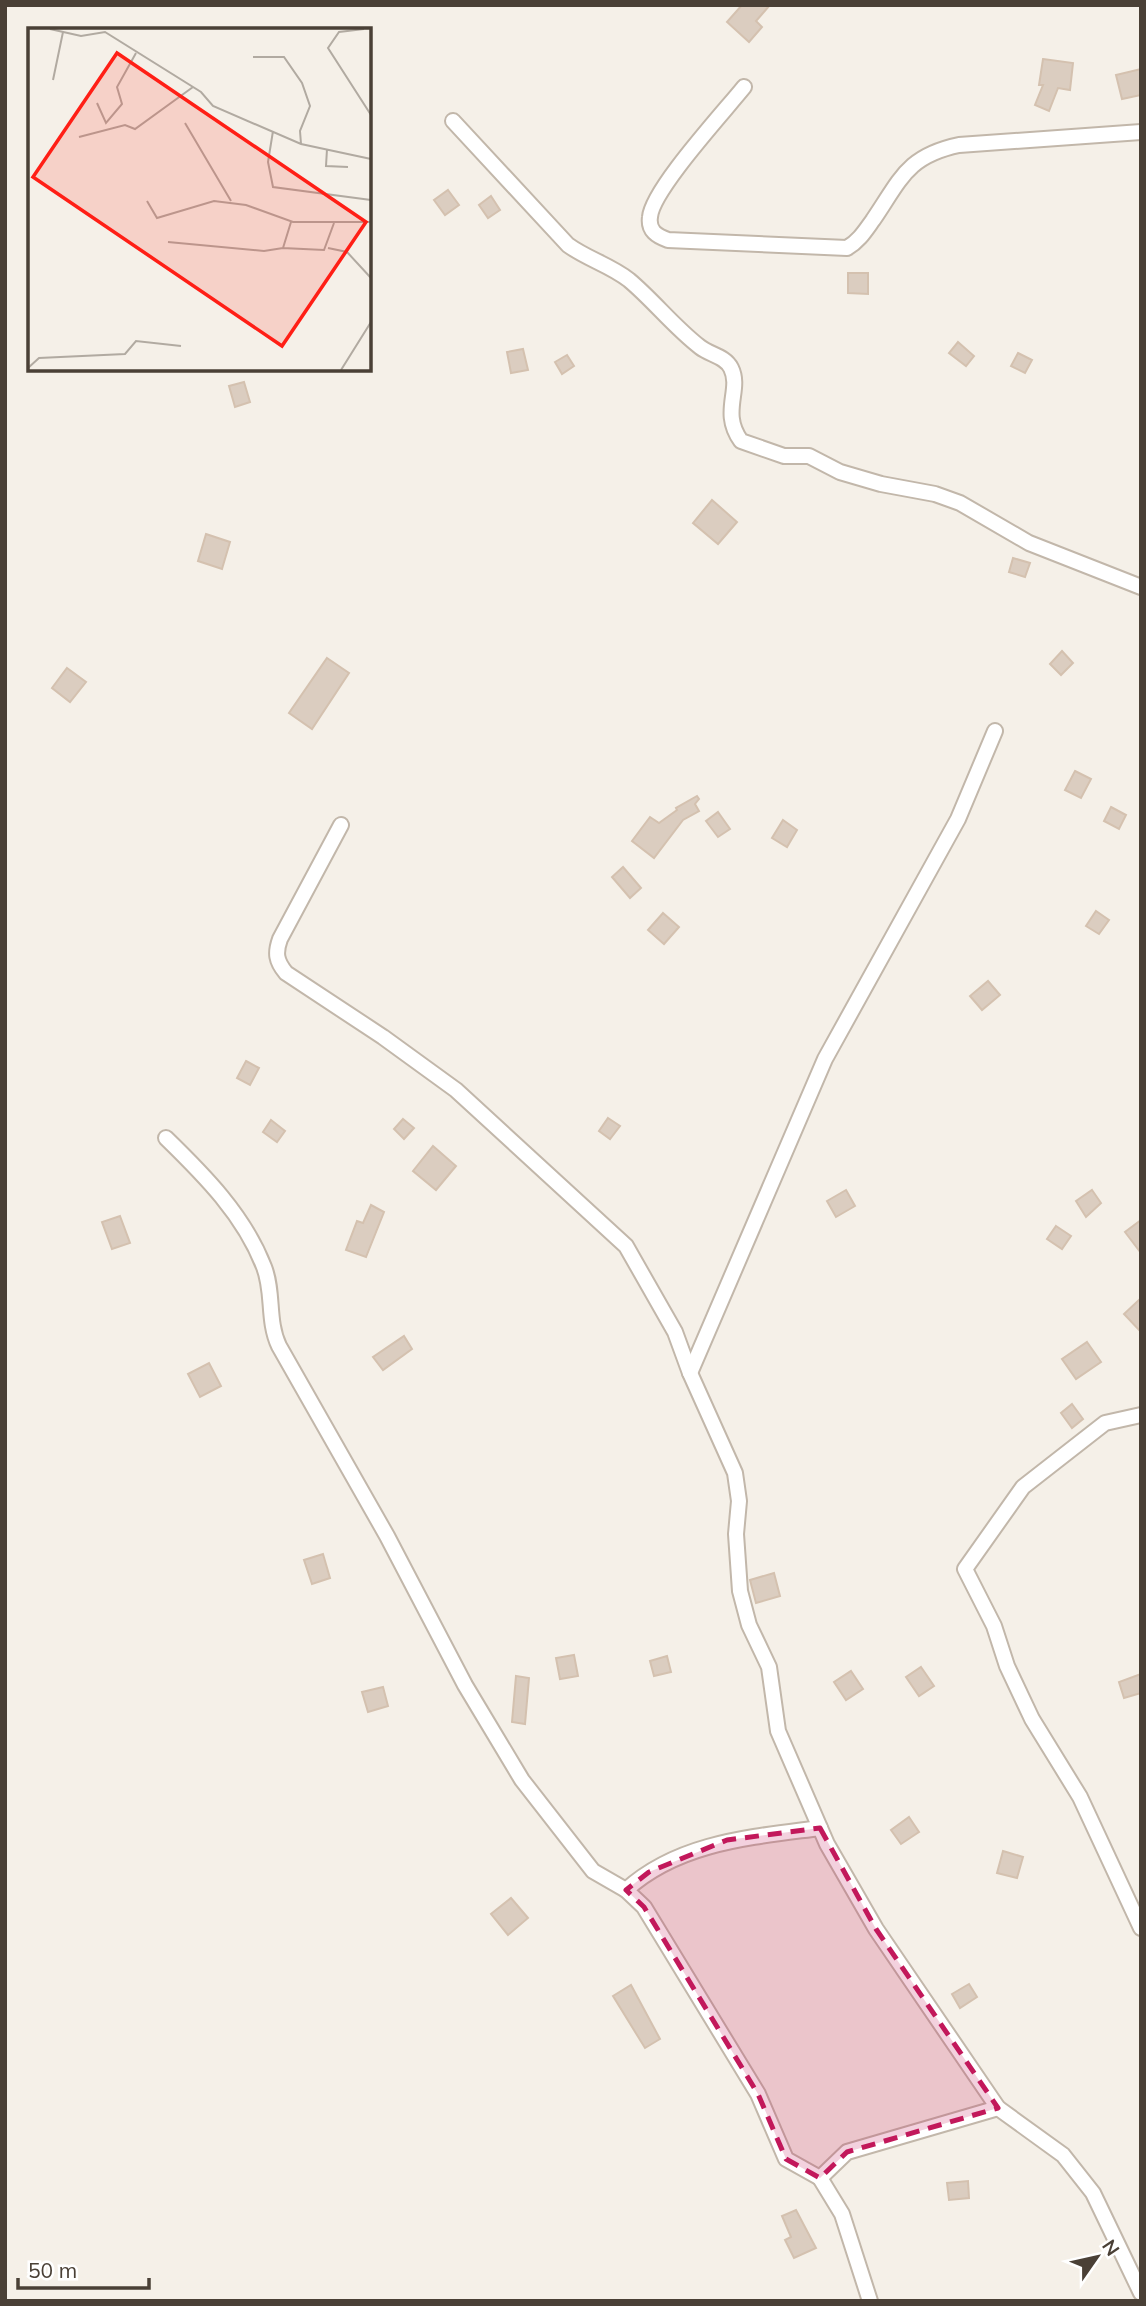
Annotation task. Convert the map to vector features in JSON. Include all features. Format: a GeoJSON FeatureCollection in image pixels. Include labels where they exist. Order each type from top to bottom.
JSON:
{"type":"FeatureCollection","features":[{"type":"Feature","properties":{"kind":"street"},"geometry":{"type":"LineString","coordinates":[[744,87],[670,178],[649,216],[650,228],[657,236],[668,240],[847,248],[863,235],[909,167],[936,150],[959,145],[1141,132]]}},
{"type":"Feature","properties":{"kind":"street"},"geometry":{"type":"LineString","coordinates":[[453,121],[568,245],[628,279],[702,348],[725,360],[733,372],[730,418],[741,441],[784,456],[809,456],[840,472],[881,484],[935,494],[960,503],[1029,543],[1141,587]]}},
{"type":"Feature","properties":{"kind":"street"},"geometry":{"type":"LineString","coordinates":[[690,1374],[825,1059],[958,819],[995,731]]}},
{"type":"Feature","properties":{"kind":"street"},"geometry":{"type":"LineString","coordinates":[[341,825],[280,939],[276,950],[278,964],[286,973],[383,1037],[456,1090],[626,1247],[675,1332],[690,1374],[735,1473],[739,1501],[736,1534],[740,1591],[749,1625],[769,1667],[778,1731],[820,1828],[876,1929],[998,2108],[1063,2155],[1093,2193],[1141,2293]]}},
{"type":"Feature","properties":{"kind":"street"},"geometry":{"type":"LineString","coordinates":[[166,1138],[213,1184],[246,1231],[265,1268],[274,1335],[279,1346],[387,1536],[464,1685],[515,1768],[593,1871],[626,1890],[644,1908],[758,2094],[786,2159],[820,2178],[842,2214],[870,2301]]}},
{"type":"Feature","properties":{"kind":"street"},"geometry":{"type":"LineString","coordinates":[[1141,1415],[1105,1423],[1023,1487],[965,1569],[994,1626],[1007,1666],[1032,1719],[1080,1797],[1141,1928]]}},
{"type":"Feature","properties":{"kind":"street"},"geometry":{"type":"LineString","coordinates":[[626,1890],[649,1872],[727,1840],[820,1828]]}},
{"type":"Feature","properties":{"kind":"street"},"geometry":{"type":"LineString","coordinates":[[820,2178],[847,2152],[998,2108]]}},
{"type":"Feature","properties":{"kind":"highlighted area"},"geometry":{"type":"Polygon","coordinates":[[[820,1828],[876,1929],[998,2108],[847,2152],[820,2178],[786,2159],[758,2094],[644,1907],[626,1890],[649,1872],[727,1840],[820,1828]]]}},
{"type":"Feature","properties":{"kind":"building"},"geometry":{"type":"Polygon","coordinates":[[[742,5],[770,5],[756,21],[762,27],[749,42],[727,22],[742,5]]]}},
{"type":"Feature","properties":{"kind":"building"},"geometry":{"type":"Polygon","coordinates":[[[1043,59],[1073,63],[1070,90],[1058,88],[1049,111],[1035,105],[1043,85],[1039,85],[1043,59]]]}},
{"type":"Feature","properties":{"kind":"building"},"geometry":{"type":"Polygon","coordinates":[[[1141,69],[1141,95],[1122,99],[1116,75],[1141,69]]]}},
{"type":"Feature","properties":{"kind":"building"},"geometry":{"type":"Polygon","coordinates":[[[448,190],[459,205],[445,215],[434,200],[448,190]]]}},
{"type":"Feature","properties":{"kind":"building"},"geometry":{"type":"Polygon","coordinates":[[[491,196],[500,210],[488,218],[479,205],[491,196]]]}},
{"type":"Feature","properties":{"kind":"building"},"geometry":{"type":"Polygon","coordinates":[[[848,273],[868,273],[868,294],[848,293],[848,273]]]}},
{"type":"Feature","properties":{"kind":"building"},"geometry":{"type":"Polygon","coordinates":[[[958,342],[974,356],[966,366],[949,353],[958,342]]]}},
{"type":"Feature","properties":{"kind":"building"},"geometry":{"type":"Polygon","coordinates":[[[523,349],[528,370],[511,373],[507,352],[523,349]]]}},
{"type":"Feature","properties":{"kind":"building"},"geometry":{"type":"Polygon","coordinates":[[[1018,353],[1032,360],[1025,373],[1011,366],[1018,353]]]}},
{"type":"Feature","properties":{"kind":"building"},"geometry":{"type":"Polygon","coordinates":[[[567,355],[574,366],[562,374],[555,362],[567,355]]]}},
{"type":"Feature","properties":{"kind":"building"},"geometry":{"type":"Polygon","coordinates":[[[244,382],[250,402],[235,407],[229,386],[244,382]]]}},
{"type":"Feature","properties":{"kind":"building"},"geometry":{"type":"Polygon","coordinates":[[[712,500],[737,522],[718,544],[693,523],[712,500]]]}},
{"type":"Feature","properties":{"kind":"building"},"geometry":{"type":"Polygon","coordinates":[[[206,534],[230,542],[222,569],[198,561],[206,534]]]}},
{"type":"Feature","properties":{"kind":"building"},"geometry":{"type":"Polygon","coordinates":[[[1013,558],[1030,563],[1025,577],[1009,572],[1013,558]]]}},
{"type":"Feature","properties":{"kind":"building"},"geometry":{"type":"Polygon","coordinates":[[[1062,651],[1073,663],[1061,675],[1050,664],[1062,651]]]}},
{"type":"Feature","properties":{"kind":"building"},"geometry":{"type":"Polygon","coordinates":[[[327,658],[349,673],[312,729],[289,713],[327,658]]]}},
{"type":"Feature","properties":{"kind":"building"},"geometry":{"type":"Polygon","coordinates":[[[67,668],[86,682],[70,702],[52,688],[67,668]]]}},
{"type":"Feature","properties":{"kind":"building"},"geometry":{"type":"Polygon","coordinates":[[[1075,771],[1091,779],[1081,798],[1065,790],[1075,771]]]}},
{"type":"Feature","properties":{"kind":"building"},"geometry":{"type":"Polygon","coordinates":[[[697,796],[699,799],[695,804],[699,811],[683,820],[654,858],[632,841],[650,817],[659,823],[677,810],[676,808],[697,796]]]}},
{"type":"Feature","properties":{"kind":"building"},"geometry":{"type":"Polygon","coordinates":[[[1111,807],[1126,815],[1119,829],[1104,821],[1111,807]]]}},
{"type":"Feature","properties":{"kind":"building"},"geometry":{"type":"Polygon","coordinates":[[[718,812],[730,829],[718,837],[706,821],[718,812]]]}},
{"type":"Feature","properties":{"kind":"building"},"geometry":{"type":"Polygon","coordinates":[[[783,820],[797,830],[787,847],[772,838],[783,820]]]}},
{"type":"Feature","properties":{"kind":"building"},"geometry":{"type":"Polygon","coordinates":[[[623,867],[641,888],[630,898],[612,877],[623,867]]]}},
{"type":"Feature","properties":{"kind":"building"},"geometry":{"type":"Polygon","coordinates":[[[1096,911],[1109,920],[1099,934],[1086,926],[1096,911]]]}},
{"type":"Feature","properties":{"kind":"building"},"geometry":{"type":"Polygon","coordinates":[[[663,913],[679,927],[664,944],[648,930],[663,913]]]}},
{"type":"Feature","properties":{"kind":"building"},"geometry":{"type":"Polygon","coordinates":[[[988,981],[1000,995],[982,1010],[970,996],[988,981]]]}},
{"type":"Feature","properties":{"kind":"building"},"geometry":{"type":"Polygon","coordinates":[[[246,1061],[259,1068],[250,1085],[237,1078],[246,1061]]]}},
{"type":"Feature","properties":{"kind":"building"},"geometry":{"type":"Polygon","coordinates":[[[608,1118],[620,1126],[610,1139],[599,1131],[608,1118]]]}},
{"type":"Feature","properties":{"kind":"building"},"geometry":{"type":"Polygon","coordinates":[[[403,1119],[414,1128],[404,1139],[394,1129],[403,1119]]]}},
{"type":"Feature","properties":{"kind":"building"},"geometry":{"type":"Polygon","coordinates":[[[271,1120],[285,1131],[277,1142],[263,1132],[271,1120]]]}},
{"type":"Feature","properties":{"kind":"building"},"geometry":{"type":"Polygon","coordinates":[[[433,1146],[456,1166],[436,1190],[413,1171],[433,1146]]]}},
{"type":"Feature","properties":{"kind":"building"},"geometry":{"type":"Polygon","coordinates":[[[846,1190],[855,1206],[836,1217],[827,1201],[846,1190]]]}},
{"type":"Feature","properties":{"kind":"building"},"geometry":{"type":"Polygon","coordinates":[[[1092,1190],[1101,1203],[1086,1217],[1076,1201],[1092,1190]]]}},
{"type":"Feature","properties":{"kind":"building"},"geometry":{"type":"Polygon","coordinates":[[[371,1205],[384,1212],[366,1257],[346,1250],[357,1221],[363,1223],[371,1205]]]}},
{"type":"Feature","properties":{"kind":"building"},"geometry":{"type":"Polygon","coordinates":[[[120,1216],[130,1243],[112,1249],[102,1222],[120,1216]]]}},
{"type":"Feature","properties":{"kind":"building"},"geometry":{"type":"Polygon","coordinates":[[[1141,1220],[1141,1253],[1125,1232],[1141,1220]]]}},
{"type":"Feature","properties":{"kind":"building"},"geometry":{"type":"Polygon","coordinates":[[[1056,1226],[1071,1236],[1062,1249],[1047,1239],[1056,1226]]]}},
{"type":"Feature","properties":{"kind":"building"},"geometry":{"type":"Polygon","coordinates":[[[1141,1298],[1141,1332],[1124,1314],[1141,1298]]]}},
{"type":"Feature","properties":{"kind":"building"},"geometry":{"type":"Polygon","coordinates":[[[404,1336],[412,1349],[383,1370],[373,1357],[404,1336]]]}},
{"type":"Feature","properties":{"kind":"building"},"geometry":{"type":"Polygon","coordinates":[[[1087,1342],[1101,1362],[1076,1379],[1062,1359],[1087,1342]]]}},
{"type":"Feature","properties":{"kind":"building"},"geometry":{"type":"Polygon","coordinates":[[[209,1363],[221,1386],[200,1397],[188,1374],[209,1363]]]}},
{"type":"Feature","properties":{"kind":"building"},"geometry":{"type":"Polygon","coordinates":[[[1072,1404],[1083,1419],[1072,1428],[1061,1413],[1072,1404]]]}},
{"type":"Feature","properties":{"kind":"building"},"geometry":{"type":"Polygon","coordinates":[[[323,1554],[330,1578],[312,1584],[304,1560],[323,1554]]]}},
{"type":"Feature","properties":{"kind":"building"},"geometry":{"type":"Polygon","coordinates":[[[774,1573],[780,1596],[756,1603],[750,1580],[774,1573]]]}},
{"type":"Feature","properties":{"kind":"building"},"geometry":{"type":"Polygon","coordinates":[[[574,1655],[578,1676],[560,1679],[556,1658],[574,1655]]]}},
{"type":"Feature","properties":{"kind":"building"},"geometry":{"type":"Polygon","coordinates":[[[667,1656],[671,1672],[654,1676],[650,1661],[667,1656]]]}},
{"type":"Feature","properties":{"kind":"building"},"geometry":{"type":"Polygon","coordinates":[[[921,1667],[934,1686],[919,1696],[906,1677],[921,1667]]]}},
{"type":"Feature","properties":{"kind":"building"},"geometry":{"type":"Polygon","coordinates":[[[851,1671],[863,1689],[846,1700],[834,1682],[851,1671]]]}},
{"type":"Feature","properties":{"kind":"building"},"geometry":{"type":"Polygon","coordinates":[[[1141,1674],[1141,1693],[1124,1698],[1119,1682],[1141,1674]]]}},
{"type":"Feature","properties":{"kind":"building"},"geometry":{"type":"Polygon","coordinates":[[[516,1676],[529,1678],[525,1724],[512,1722],[516,1676]]]}},
{"type":"Feature","properties":{"kind":"building"},"geometry":{"type":"Polygon","coordinates":[[[383,1687],[388,1706],[368,1712],[362,1692],[383,1687]]]}},
{"type":"Feature","properties":{"kind":"building"},"geometry":{"type":"Polygon","coordinates":[[[909,1817],[919,1832],[901,1844],[891,1830],[909,1817]]]}},
{"type":"Feature","properties":{"kind":"building"},"geometry":{"type":"Polygon","coordinates":[[[1003,1851],[1023,1857],[1017,1878],[997,1873],[1003,1851]]]}},
{"type":"Feature","properties":{"kind":"building"},"geometry":{"type":"Polygon","coordinates":[[[511,1898],[528,1918],[508,1935],[491,1914],[511,1898]]]}},
{"type":"Feature","properties":{"kind":"building"},"geometry":{"type":"Polygon","coordinates":[[[969,1984],[977,1997],[960,2008],[952,1994],[969,1984]]]}},
{"type":"Feature","properties":{"kind":"building"},"geometry":{"type":"Polygon","coordinates":[[[631,1985],[660,2039],[645,2048],[613,1996],[631,1985]]]}},
{"type":"Feature","properties":{"kind":"building"},"geometry":{"type":"Polygon","coordinates":[[[968,2181],[969,2198],[949,2200],[947,2183],[968,2181]]]}},
{"type":"Feature","properties":{"kind":"building"},"geometry":{"type":"Polygon","coordinates":[[[796,2210],[816,2248],[794,2258],[785,2240],[791,2237],[782,2216],[796,2210]]]}}]}
